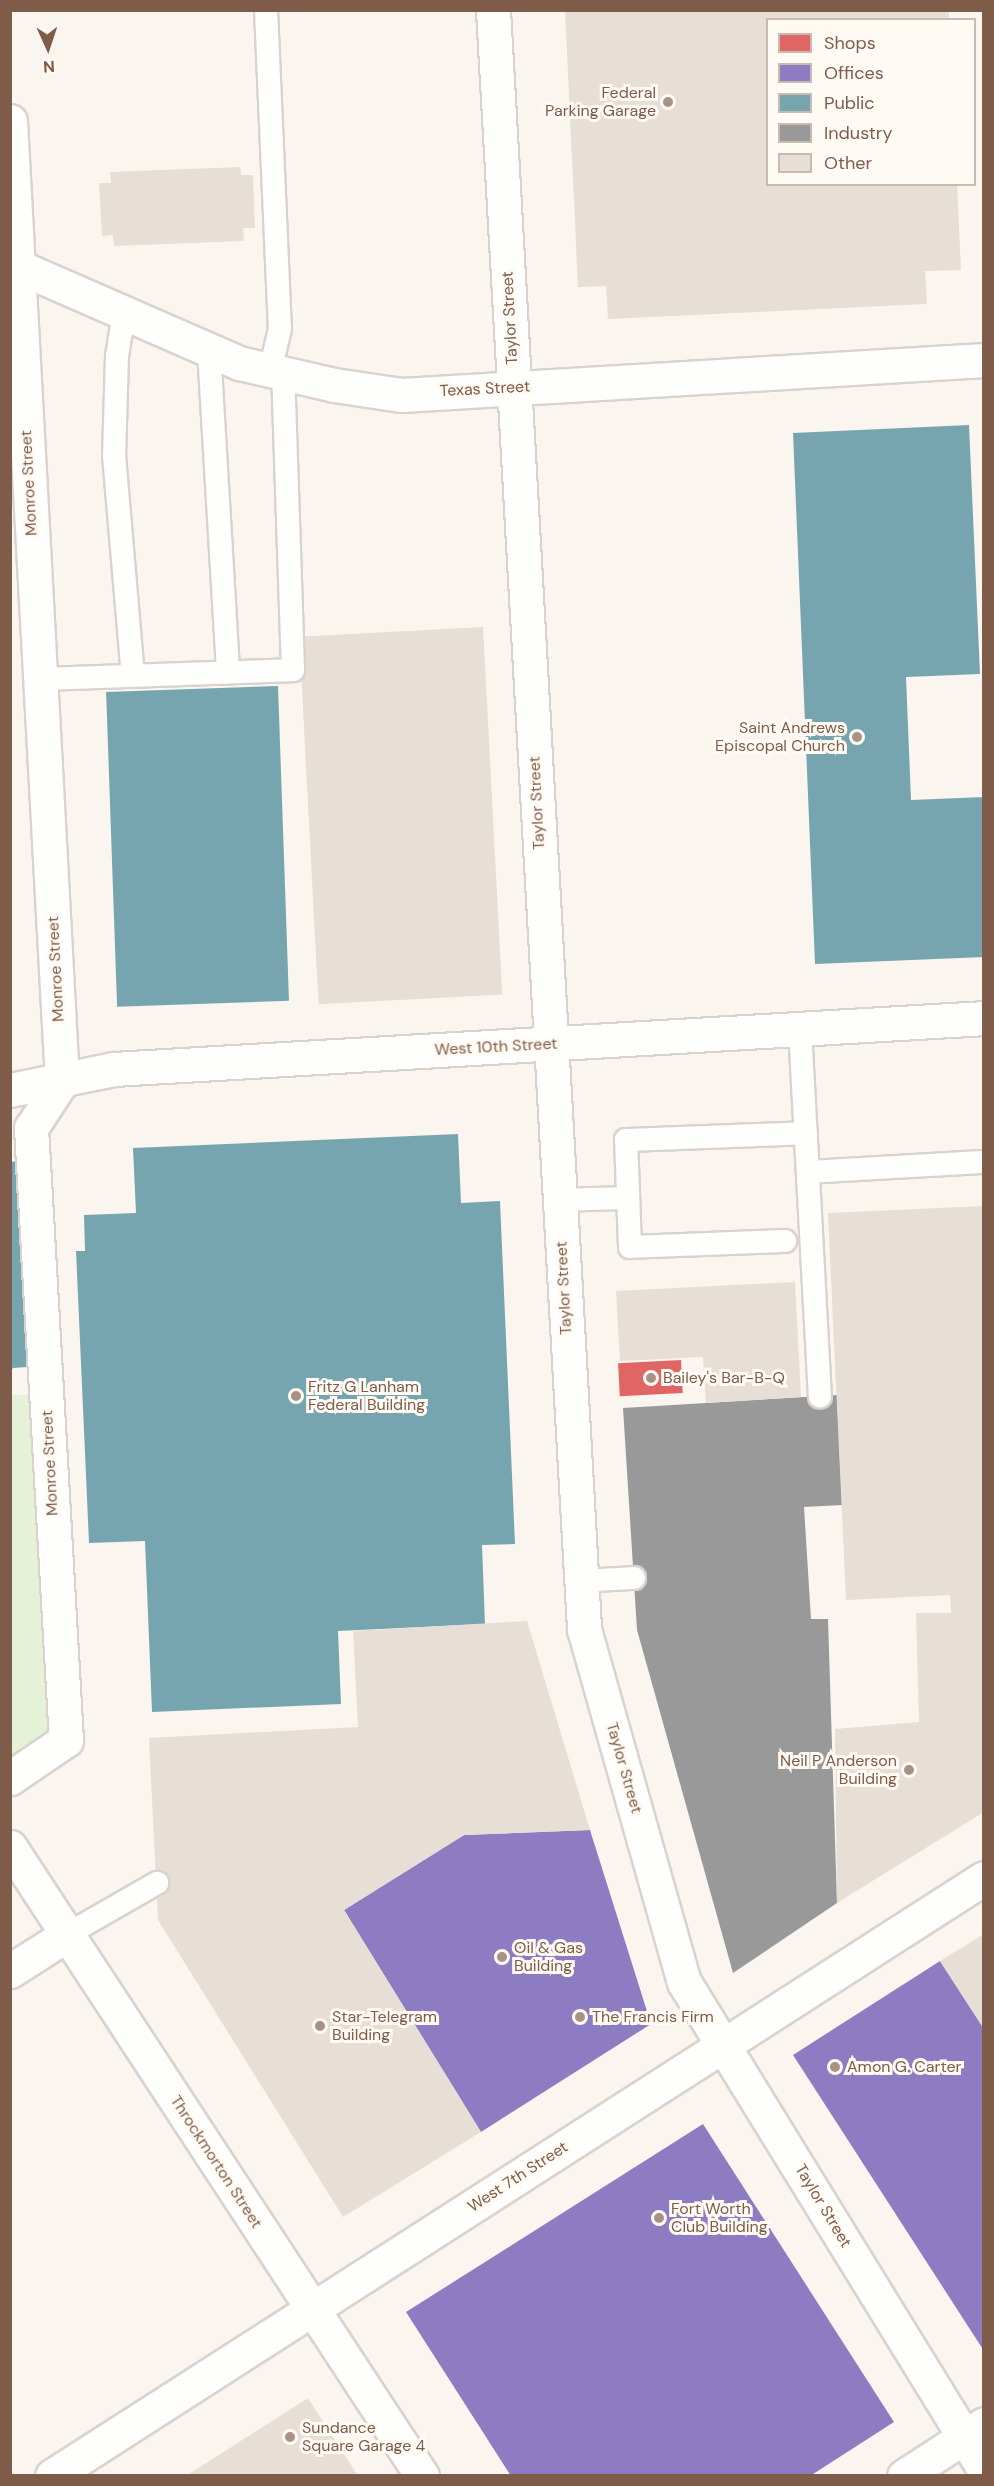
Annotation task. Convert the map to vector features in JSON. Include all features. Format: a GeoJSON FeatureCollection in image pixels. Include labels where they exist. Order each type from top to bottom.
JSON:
{"type":"FeatureCollection","features":[{"type":"Feature","properties":{"kind":"street","name":"Taylor Street"},"geometry":{"type":"LineString","coordinates":[[493,10],[580,1581],[585,1629],[684,1983],[974,2431],[984,2469]]}},
{"type":"Feature","properties":{"kind":"street","name":"Monroe Street"},"geometry":{"type":"LineString","coordinates":[[10,121],[14,264],[62,1081],[31,1128],[66,1740],[10,1778]]}},
{"type":"Feature","properties":{"kind":"street","name":"Texas Street"},"geometry":{"type":"LineString","coordinates":[[14,264],[209,350],[276,372],[402,395],[984,360]]}},
{"type":"Feature","properties":{"kind":"street","name":"West 10th Street"},"geometry":{"type":"LineString","coordinates":[[10,1090],[114,1069],[984,1018]]}},
{"type":"Feature","properties":{"kind":"street","name":"Throckmorton Street"},"geometry":{"type":"LineString","coordinates":[[10,1847],[422,2475]]}},
{"type":"Feature","properties":{"kind":"street","name":"West 7th Street"},"geometry":{"type":"LineString","coordinates":[[52,2475],[984,1878]]}},
{"type":"Feature","properties":{"kind":"street"},"geometry":{"type":"LineString","coordinates":[[10,1971],[68,1935]]}},
{"type":"Feature","properties":{"kind":"street"},"geometry":{"type":"LineString","coordinates":[[904,2475],[974,2431]]}},
{"type":"Feature","properties":{"kind":"lane"},"geometry":{"type":"LineString","coordinates":[[40,679],[293,670],[276,372],[280,328],[266,10]]}},
{"type":"Feature","properties":{"kind":"lane"},"geometry":{"type":"LineString","coordinates":[[124,313],[117,356],[114,455],[133,675]]}},
{"type":"Feature","properties":{"kind":"lane"},"geometry":{"type":"LineString","coordinates":[[209,350],[228,672]]}},
{"type":"Feature","properties":{"kind":"lane"},"geometry":{"type":"LineString","coordinates":[[800,1029],[820,1396]]}},
{"type":"Feature","properties":{"kind":"lane"},"geometry":{"type":"LineString","coordinates":[[784,1241],[630,1247],[626,1140],[806,1133]]}},
{"type":"Feature","properties":{"kind":"lane"},"geometry":{"type":"LineString","coordinates":[[808,1172],[984,1162]]}},
{"type":"Feature","properties":{"kind":"lane"},"geometry":{"type":"LineString","coordinates":[[559,1200],[628,1198]]}},
{"type":"Feature","properties":{"kind":"lane"},"geometry":{"type":"LineString","coordinates":[[580,1581],[634,1578]]}},
{"type":"Feature","properties":{"kind":"lane"},"geometry":{"type":"LineString","coordinates":[[68,1935],[157,1883]]}},
{"type":"Feature","properties":{"kind":"green space"},"geometry":{"type":"Polygon","coordinates":[[[10,1395],[33,1395],[48,1732],[43,1744],[15,1760],[10,1757],[10,1395]]]}},
{"type":"Feature","properties":{"kind":"building: Shops","name":"Bailey's Bar-B-Q"},"geometry":{"type":"Polygon","coordinates":[[[681,1360],[683,1393],[620,1396],[618,1363],[681,1360]]]}},
{"type":"Feature","properties":{"kind":"building: Offices","name":"Oil & Gas Building"},"geometry":{"type":"Polygon","coordinates":[[[590,1830],[651,2024],[481,2132],[344,1910],[464,1835],[590,1830]]]}},
{"type":"Feature","properties":{"kind":"building: Offices"},"geometry":{"type":"Polygon","coordinates":[[[940,1961],[984,2029],[984,2351],[793,2055],[940,1961]]]}},
{"type":"Feature","properties":{"kind":"building: Offices","name":"Fort Worth Club Building"},"geometry":{"type":"Polygon","coordinates":[[[703,2124],[894,2422],[810,2476],[511,2476],[406,2312],[703,2124]]]}},
{"type":"Feature","properties":{"kind":"building: Public","name":"Saint Andrews Episcopal Church"},"geometry":{"type":"Polygon","coordinates":[[[969,425],[980,674],[906,677],[911,800],[984,797],[984,957],[815,964],[793,433],[969,425]]]}},
{"type":"Feature","properties":{"kind":"building: Public"},"geometry":{"type":"Polygon","coordinates":[[[278,686],[289,1001],[117,1007],[106,692],[278,686]]]}},
{"type":"Feature","properties":{"kind":"building: Public","name":"Fritz G Lanham Federal Building"},"geometry":{"type":"Polygon","coordinates":[[[458,1134],[461,1203],[500,1201],[515,1544],[482,1545],[485,1624],[338,1631],[341,1704],[152,1712],[145,1541],[89,1543],[76,1251],[85,1251],[84,1215],[136,1213],[133,1148],[458,1134]]]}},
{"type":"Feature","properties":{"kind":"building: Public"},"geometry":{"type":"Polygon","coordinates":[[[19,1161],[27,1367],[13,1368],[10,1372],[10,1162],[19,1161]]]}},
{"type":"Feature","properties":{"kind":"building: Industry"},"geometry":{"type":"Polygon","coordinates":[[[837,1395],[842,1505],[804,1507],[811,1619],[828,1619],[837,1903],[733,1973],[637,1630],[623,1408],[837,1395]]]}},
{"type":"Feature","properties":{"kind":"building: Other","name":"Federal Parking Garage"},"geometry":{"type":"Polygon","coordinates":[[[565,10],[949,10],[949,18],[766,18],[766,186],[957,186],[961,270],[925,271],[927,304],[608,319],[606,286],[578,287],[565,10]]]}},
{"type":"Feature","properties":{"kind":"building: Other"},"geometry":{"type":"Polygon","coordinates":[[[240,167],[241,175],[253,175],[255,228],[243,228],[244,241],[114,246],[113,235],[102,236],[99,183],[111,183],[110,172],[240,167]]]}},
{"type":"Feature","properties":{"kind":"building: Other"},"geometry":{"type":"Polygon","coordinates":[[[483,627],[502,994],[319,1004],[299,637],[483,627]]]}},
{"type":"Feature","properties":{"kind":"building: Other"},"geometry":{"type":"Polygon","coordinates":[[[984,1206],[984,1812],[837,1903],[835,1729],[919,1722],[916,1613],[951,1613],[950,1595],[846,1600],[828,1213],[984,1206]]]}},
{"type":"Feature","properties":{"kind":"building: Other"},"geometry":{"type":"Polygon","coordinates":[[[795,1282],[801,1397],[706,1403],[703,1357],[620,1361],[616,1291],[795,1282]]]}},
{"type":"Feature","properties":{"kind":"building: Other"},"geometry":{"type":"Polygon","coordinates":[[[527,1621],[590,1830],[464,1835],[344,1910],[481,2132],[343,2217],[158,1920],[149,1738],[358,1727],[353,1631],[527,1621]]]}},
{"type":"Feature","properties":{"kind":"building: Other"},"geometry":{"type":"Polygon","coordinates":[[[984,1934],[984,2029],[940,1961],[984,1934]]]}},
{"type":"Feature","properties":{"kind":"building: Other","name":"Sundance Square Garage 4"},"geometry":{"type":"Polygon","coordinates":[[[308,2398],[358,2476],[186,2476],[308,2398]]]}},
{"type":"Feature","properties":{"kind":"place","name":"Federal Parking Garage"},"geometry":{"type":"Point","coordinates":[668,102]}},
{"type":"Feature","properties":{"kind":"place","name":"Saint Andrews Episcopal Church"},"geometry":{"type":"Point","coordinates":[857,737]}},
{"type":"Feature","properties":{"kind":"place","name":"Bailey's Bar-B-Q"},"geometry":{"type":"Point","coordinates":[651,1378]}},
{"type":"Feature","properties":{"kind":"place","name":"Fritz G Lanham Federal Building"},"geometry":{"type":"Point","coordinates":[296,1396]}},
{"type":"Feature","properties":{"kind":"place","name":"Neil P Anderson Building"},"geometry":{"type":"Point","coordinates":[909,1770]}},
{"type":"Feature","properties":{"kind":"place","name":"Oil & Gas Building"},"geometry":{"type":"Point","coordinates":[502,1957]}},
{"type":"Feature","properties":{"kind":"place","name":"The Francis Firm"},"geometry":{"type":"Point","coordinates":[580,2017]}},
{"type":"Feature","properties":{"kind":"place","name":"Star-Telegram Building"},"geometry":{"type":"Point","coordinates":[320,2026]}},
{"type":"Feature","properties":{"kind":"place","name":"Amon G. Carter"},"geometry":{"type":"Point","coordinates":[835,2067]}},
{"type":"Feature","properties":{"kind":"place","name":"Fort Worth Club Building"},"geometry":{"type":"Point","coordinates":[659,2218]}},
{"type":"Feature","properties":{"kind":"place","name":"Sundance Square Garage 4"},"geometry":{"type":"Point","coordinates":[290,2437]}}]}
